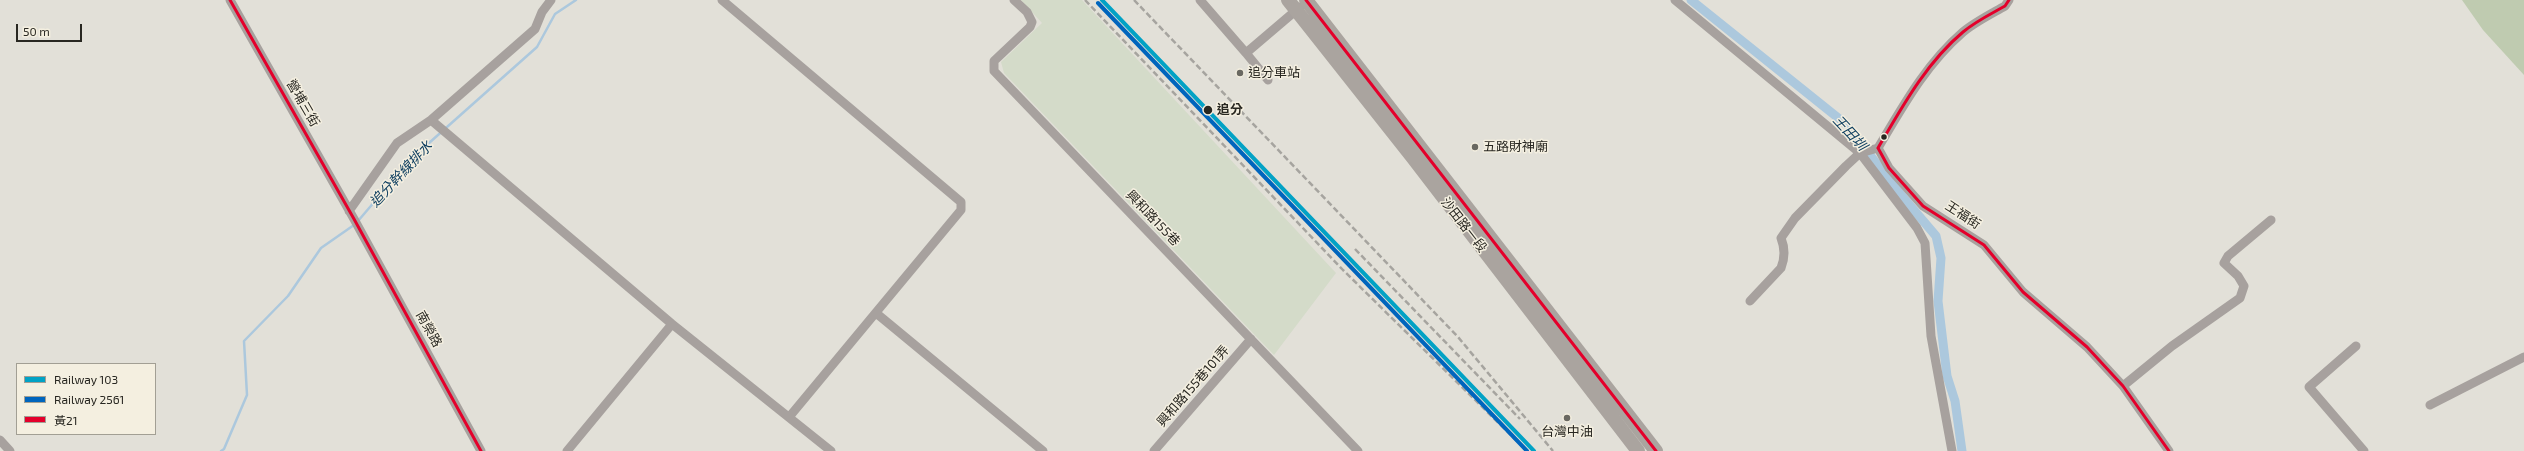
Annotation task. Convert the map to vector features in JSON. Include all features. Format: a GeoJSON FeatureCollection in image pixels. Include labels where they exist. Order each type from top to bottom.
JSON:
{"type":"FeatureCollection","features":[{"type":"Feature","properties":{"kind":"main road","name":"沙田路一段"},"geometry":{"type":"LineString","coordinates":[[1306,1],[1656,451]]}},
{"type":"Feature","properties":{"kind":"main road","name":"沙田路一段"},"geometry":{"type":"LineString","coordinates":[[1292,5],[1413,158],[1638,451]]}},
{"type":"Feature","properties":{"kind":"street","name":"營埔三街"},"geometry":{"type":"LineString","coordinates":[[230,0],[354,219]]}},
{"type":"Feature","properties":{"kind":"street"},"geometry":{"type":"LineString","coordinates":[[354,219],[397,143],[431,120],[535,29],[542,12],[551,0]]}},
{"type":"Feature","properties":{"kind":"street"},"geometry":{"type":"LineString","coordinates":[[722,0],[961,202],[962,210],[790,416]]}},
{"type":"Feature","properties":{"kind":"street","name":"興和路155巷"},"geometry":{"type":"LineString","coordinates":[[1014,0],[1027,12],[1032,22],[1030,27],[994,60],[994,71],[1358,451]]}},
{"type":"Feature","properties":{"kind":"street"},"geometry":{"type":"LineString","coordinates":[[1200,0],[1268,80]]}},
{"type":"Feature","properties":{"kind":"street"},"geometry":{"type":"LineString","coordinates":[[1675,0],[1860,153],[1917,228],[1925,243],[1931,336],[1952,451]]}},
{"type":"Feature","properties":{"kind":"street"},"geometry":{"type":"LineString","coordinates":[[1750,301],[1781,268],[1784,262],[1784,245],[1781,238],[1795,218],[1860,153],[1878,148],[1910,92],[1934,62],[1964,31],[2005,6],[2009,0]]}},
{"type":"Feature","properties":{"kind":"street"},"geometry":{"type":"LineString","coordinates":[[1246,53],[1292,5],[1306,1]]}},
{"type":"Feature","properties":{"kind":"street"},"geometry":{"type":"LineString","coordinates":[[431,120],[672,324],[790,416],[831,451]]}},
{"type":"Feature","properties":{"kind":"street","name":"王福街"},"geometry":{"type":"LineString","coordinates":[[1878,148],[1889,168],[1923,206],[1984,244],[2023,292],[2087,347],[2123,386],[2169,451]]}},
{"type":"Feature","properties":{"kind":"street","name":"南榮路"},"geometry":{"type":"LineString","coordinates":[[354,219],[481,451]]}},
{"type":"Feature","properties":{"kind":"street"},"geometry":{"type":"LineString","coordinates":[[2123,386],[2172,346],[2240,298],[2244,286],[2238,276],[2224,263],[2228,256],[2271,220]]}},
{"type":"Feature","properties":{"kind":"street"},"geometry":{"type":"LineString","coordinates":[[876,313],[1043,451]]}},
{"type":"Feature","properties":{"kind":"street"},"geometry":{"type":"LineString","coordinates":[[568,451],[672,324]]}},
{"type":"Feature","properties":{"kind":"street","name":"興和路155巷101弄"},"geometry":{"type":"LineString","coordinates":[[1154,451],[1251,339]]}},
{"type":"Feature","properties":{"kind":"street"},"geometry":{"type":"LineString","coordinates":[[2356,346],[2309,387],[2364,451]]}},
{"type":"Feature","properties":{"kind":"street"},"geometry":{"type":"LineString","coordinates":[[2430,405],[2524,357]]}},
{"type":"Feature","properties":{"kind":"street"},"geometry":{"type":"LineString","coordinates":[[0,440],[10,451]]}},
{"type":"Feature","properties":{"kind":"green space"},"geometry":{"type":"Polygon","coordinates":[[[1021,0],[1082,0],[1336,273],[1274,355],[1004,73],[1001,62],[1042,23],[1021,0]]]}},
{"type":"Feature","properties":{"kind":"green space"},"geometry":{"type":"Polygon","coordinates":[[[2462,0],[2524,0],[2524,75],[2483,30],[2462,0]]]}},
{"type":"Feature","properties":{"kind":"waterway","name":"追分幹線排水"},"geometry":{"type":"LineString","coordinates":[[358,221],[411,159],[537,47],[555,14],[576,0]]}},
{"type":"Feature","properties":{"kind":"waterway","name":"王田圳"},"geometry":{"type":"LineString","coordinates":[[1691,0],[1847,125],[1896,189],[1936,236],[1941,258],[1938,301],[1947,376],[1955,401],[1962,451]]}},
{"type":"Feature","properties":{"kind":"waterway","name":"追分幹線排水"},"geometry":{"type":"LineString","coordinates":[[221,451],[224,449],[247,395],[244,341],[288,296],[321,248],[354,225]]}},
{"type":"Feature","properties":{"kind":"railway"},"geometry":{"type":"LineString","coordinates":[[1085,0],[1343,270],[1527,451]]}},
{"type":"Feature","properties":{"kind":"railway"},"geometry":{"type":"LineString","coordinates":[[1134,0],[1458,337],[1553,451]]}},
{"type":"Feature","properties":{"kind":"railway"},"geometry":{"type":"LineString","coordinates":[[1355,249],[1520,419]]}},
{"type":"Feature","properties":{"kind":"rail line","name":"103"},"geometry":{"type":"LineString","coordinates":[[1102,0],[1534,451]]}},
{"type":"Feature","properties":{"kind":"rail line","name":"2561"},"geometry":{"type":"LineString","coordinates":[[1098,3],[1527,451]]}},
{"type":"Feature","properties":{"kind":"transit line","name":"黃21"},"geometry":{"type":"LineString","coordinates":[[230,0],[354,219],[481,451]]}},
{"type":"Feature","properties":{"kind":"transit line","name":"黃21"},"geometry":{"type":"LineString","coordinates":[[1306,0],[1656,451]]}},
{"type":"Feature","properties":{"kind":"transit line","name":"黃21"},"geometry":{"type":"LineString","coordinates":[[1878,148],[1916,86],[1937,57],[1968,28],[2005,6],[2009,0]]}},
{"type":"Feature","properties":{"kind":"transit line","name":"黃21"},"geometry":{"type":"LineString","coordinates":[[1878,148],[1889,168],[1923,206],[1984,245],[2023,292],[2087,347],[2123,386],[2169,451]]}},
{"type":"Feature","properties":{"kind":"place","name":"追分車站"},"geometry":{"type":"Point","coordinates":[1240,73]}},
{"type":"Feature","properties":{"kind":"place","name":"追分"},"geometry":{"type":"Point","coordinates":[1208,110]}},
{"type":"Feature","properties":{"kind":"place","name":"五路財神廟"},"geometry":{"type":"Point","coordinates":[1475,147]}},
{"type":"Feature","properties":{"kind":"place","name":"台灣中油"},"geometry":{"type":"Point","coordinates":[1567,418]}}]}
